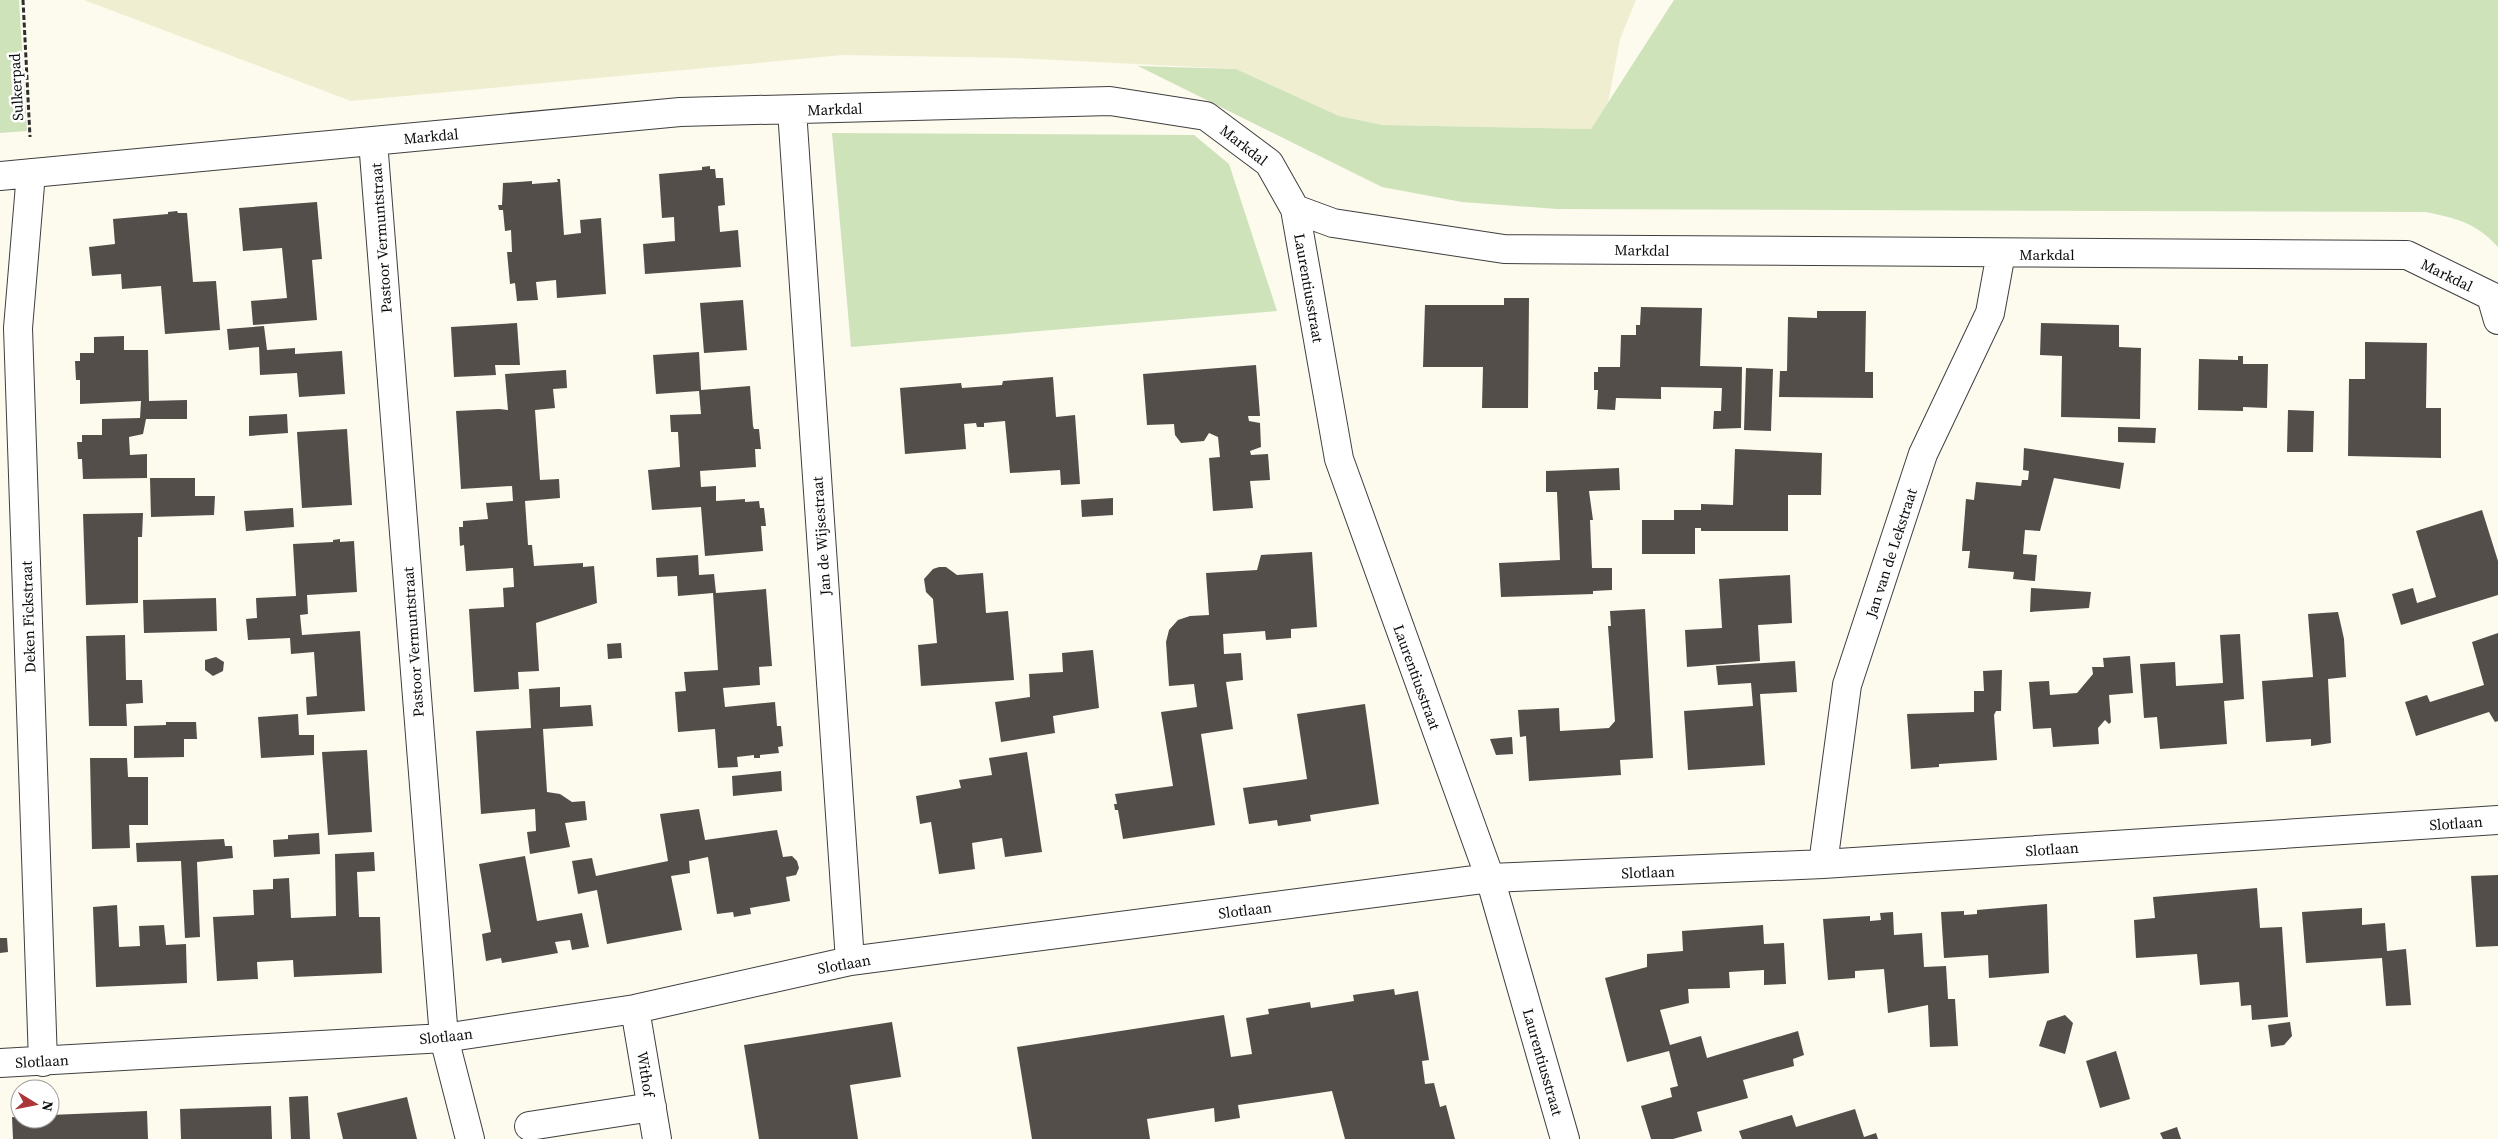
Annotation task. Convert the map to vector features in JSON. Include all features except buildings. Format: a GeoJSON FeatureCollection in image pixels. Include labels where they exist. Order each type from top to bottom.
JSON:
{"type":"FeatureCollection","features":[{"type":"Feature","properties":{"kind":"street","name":"Markdal"},"geometry":{"type":"LineString","coordinates":[[0,176],[680,112],[1110,101],[1206,116],[1269,163],[1295,209],[1333,223],[1504,249],[2407,255],[2491,296],[2498,320]]}},
{"type":"Feature","properties":{"kind":"street","name":"Jan de Wijsestraat"},"geometry":{"type":"LineString","coordinates":[[792,110],[850,962]]}},
{"type":"Feature","properties":{"kind":"street","name":"Pastoor Vermuntstraat"},"geometry":{"type":"LineString","coordinates":[[373,141],[444,1038],[470,1139]]}},
{"type":"Feature","properties":{"kind":"street","name":"Deken Fickstraat"},"geometry":{"type":"LineString","coordinates":[[32,173],[18,328],[43,1062]]}},
{"type":"Feature","properties":{"kind":"street","name":"Laurentiusstraat"},"geometry":{"type":"LineString","coordinates":[[1295,209],[1338,459],[1490,878],[1566,1139]]}},
{"type":"Feature","properties":{"kind":"street","name":"Jan van de Lekstraat"},"geometry":{"type":"LineString","coordinates":[[1823,864],[1847,685],[1923,454],[1990,313],[2001,253]]}},
{"type":"Feature","properties":{"kind":"street","name":"Slotlaan"},"geometry":{"type":"LineString","coordinates":[[0,1063],[444,1038],[635,1009],[850,962],[1490,878],[1823,864],[2498,820]]}},
{"type":"Feature","properties":{"kind":"street","name":"Withof"},"geometry":{"type":"LineString","coordinates":[[635,1009],[657,1139]]}},
{"type":"Feature","properties":{"kind":"street"},"geometry":{"type":"LineString","coordinates":[[529,1126],[652,1107]]}},
{"type":"Feature","properties":{"kind":"path","name":"Sulkerpad"},"geometry":{"type":"LineString","coordinates":[[23,0],[32,173]]}},
{"type":"Feature","properties":{"kind":"shaded area"},"geometry":{"type":"Polygon","coordinates":[[[84,0],[1636,0],[1620,39],[1608,103],[1591,129],[1383,125],[1339,116],[1236,69],[1016,58],[843,55],[351,101],[84,0]]]}},
{"type":"Feature","properties":{"kind":"green space"},"geometry":{"type":"Polygon","coordinates":[[[0,0],[19,0],[27,131],[0,133],[0,0]]]}},
{"type":"Feature","properties":{"kind":"green space"},"geometry":{"type":"Polygon","coordinates":[[[1674,0],[2498,0],[2498,247],[2474,227],[2456,219],[2425,212],[1557,209],[1462,202],[1382,187],[1138,66],[1236,69],[1339,116],[1383,125],[1591,129],[1674,0]]]}},
{"type":"Feature","properties":{"kind":"green space"},"geometry":{"type":"Polygon","coordinates":[[[832,133],[1194,135],[1229,164],[1277,311],[851,347],[832,133]]]}}]}
